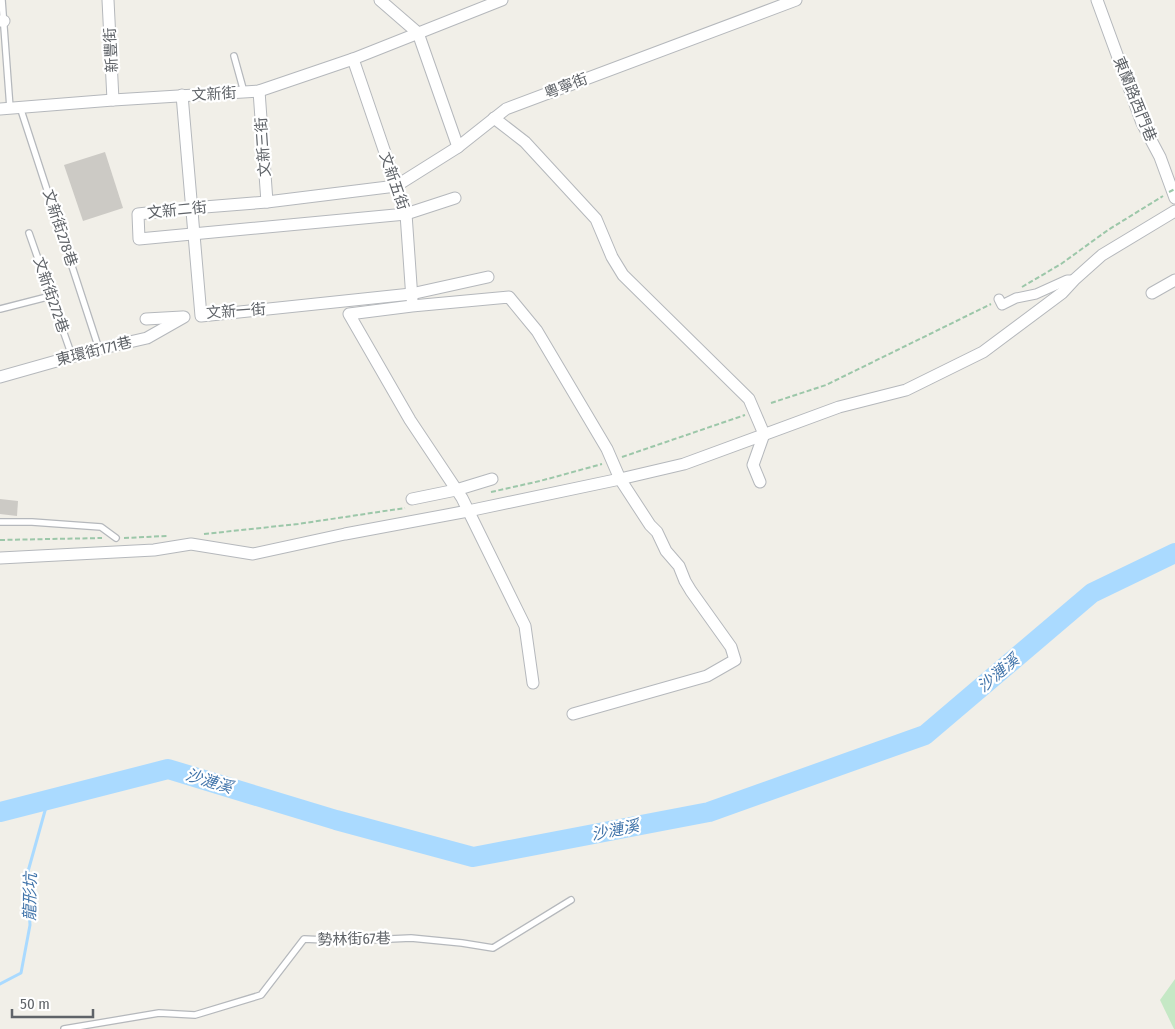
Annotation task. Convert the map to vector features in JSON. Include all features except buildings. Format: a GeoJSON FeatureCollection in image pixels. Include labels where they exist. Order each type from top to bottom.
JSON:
{"type":"FeatureCollection","features":[{"type":"Feature","properties":{"kind":"street","name":"新豐街"},"geometry":{"type":"LineString","coordinates":[[108,0],[114,100]]}},
{"type":"Feature","properties":{"kind":"street"},"geometry":{"type":"LineString","coordinates":[[380,0],[418,33],[458,147]]}},
{"type":"Feature","properties":{"kind":"street"},"geometry":{"type":"LineString","coordinates":[[418,33],[502,0]]}},
{"type":"Feature","properties":{"kind":"street","name":"粵寧街"},"geometry":{"type":"LineString","coordinates":[[458,147],[506,109],[796,0]]}},
{"type":"Feature","properties":{"kind":"street","name":"東蘭路西門巷"},"geometry":{"type":"LineString","coordinates":[[1097,0],[1142,123],[1160,157],[1172,195]]}},
{"type":"Feature","properties":{"kind":"street","name":"文新街"},"geometry":{"type":"LineString","coordinates":[[10,108],[259,91],[354,59],[418,33]]}},
{"type":"Feature","properties":{"kind":"street","name":"文新五街"},"geometry":{"type":"LineString","coordinates":[[354,59],[406,214],[412,306]]}},
{"type":"Feature","properties":{"kind":"street","name":"文新三街"},"geometry":{"type":"LineString","coordinates":[[259,91],[267,202]]}},
{"type":"Feature","properties":{"kind":"street","name":"文新一街"},"geometry":{"type":"LineString","coordinates":[[182,96],[201,316],[411,294],[488,278]]}},
{"type":"Feature","properties":{"kind":"street"},"geometry":{"type":"LineString","coordinates":[[494,118],[525,142],[596,219],[612,257],[624,275],[749,399],[764,434],[754,466],[760,482]]}},
{"type":"Feature","properties":{"kind":"street","name":"文新二街"},"geometry":{"type":"LineString","coordinates":[[455,198],[406,214],[139,239],[138,214],[267,202],[396,186],[458,147]]}},
{"type":"Feature","properties":{"kind":"street"},"geometry":{"type":"LineString","coordinates":[[0,558],[154,550],[191,544],[253,554],[345,534],[468,511],[684,464],[839,406],[906,390],[983,352],[1062,293],[1102,255],[1175,211]]}},
{"type":"Feature","properties":{"kind":"street"},"geometry":{"type":"LineString","coordinates":[[999,299],[1002,305],[1016,298],[1036,294],[1067,280],[1074,280]]}},
{"type":"Feature","properties":{"kind":"street"},"geometry":{"type":"LineString","coordinates":[[1152,292],[1175,280]]}},
{"type":"Feature","properties":{"kind":"street"},"geometry":{"type":"LineString","coordinates":[[533,683],[525,626],[462,498],[410,420],[349,314],[509,297],[537,331],[607,449],[620,479],[650,525],[657,532],[666,550],[679,566],[691,591],[731,646],[735,660],[707,676],[573,714]]}},
{"type":"Feature","properties":{"kind":"street"},"geometry":{"type":"LineString","coordinates":[[146,320],[201,316]]}},
{"type":"Feature","properties":{"kind":"street","name":"東環街171巷"},"geometry":{"type":"LineString","coordinates":[[0,377],[99,348],[148,338],[184,317]]}},
{"type":"Feature","properties":{"kind":"street"},"geometry":{"type":"LineString","coordinates":[[410,503],[492,479]]}},
{"type":"Feature","properties":{"kind":"lane","name":"文新街278巷"},"geometry":{"type":"LineString","coordinates":[[2,0],[2,21],[10,108],[99,348]]}},
{"type":"Feature","properties":{"kind":"lane"},"geometry":{"type":"LineString","coordinates":[[234,56],[244,92]]}},
{"type":"Feature","properties":{"kind":"lane","name":"文新街272巷"},"geometry":{"type":"LineString","coordinates":[[29,233],[72,356]]}},
{"type":"Feature","properties":{"kind":"lane"},"geometry":{"type":"LineString","coordinates":[[0,309],[51,296]]}},
{"type":"Feature","properties":{"kind":"lane"},"geometry":{"type":"LineString","coordinates":[[0,522],[32,522],[101,527],[116,538]]}},
{"type":"Feature","properties":{"kind":"lane","name":"勢林街67巷"},"geometry":{"type":"LineString","coordinates":[[64,1029],[159,1014],[195,1015],[261,995],[304,939],[346,941],[411,938],[493,948],[571,900]]}},
{"type":"Feature","properties":{"kind":"path"},"geometry":{"type":"LineString","coordinates":[[1022,286],[1061,264],[1108,230],[1172,195],[1175,189]]}},
{"type":"Feature","properties":{"kind":"path"},"geometry":{"type":"LineString","coordinates":[[770,403],[826,385],[920,340],[999,299]]}},
{"type":"Feature","properties":{"kind":"path"},"geometry":{"type":"LineString","coordinates":[[620,457],[754,411]]}},
{"type":"Feature","properties":{"kind":"path"},"geometry":{"type":"LineString","coordinates":[[491,492],[605,463]]}},
{"type":"Feature","properties":{"kind":"path"},"geometry":{"type":"LineString","coordinates":[[199,534],[298,524],[410,503]]}},
{"type":"Feature","properties":{"kind":"path"},"geometry":{"type":"LineString","coordinates":[[0,540],[172,536]]}},
{"type":"Feature","properties":{"kind":"green space"},"geometry":{"type":"Polygon","coordinates":[[[1175,979],[1175,1029],[1174,1029],[1160,1000],[1175,979]]]}},
{"type":"Feature","properties":{"kind":"waterway","name":"沙漣溪"},"geometry":{"type":"LineString","coordinates":[[0,812],[168,769],[336,820],[473,857],[709,812],[925,735],[1092,593],[1175,553]]}},
{"type":"Feature","properties":{"kind":"waterway","name":"龍形坑"},"geometry":{"type":"LineString","coordinates":[[0,984],[21,973],[30,925],[27,875],[48,800]]}}]}
